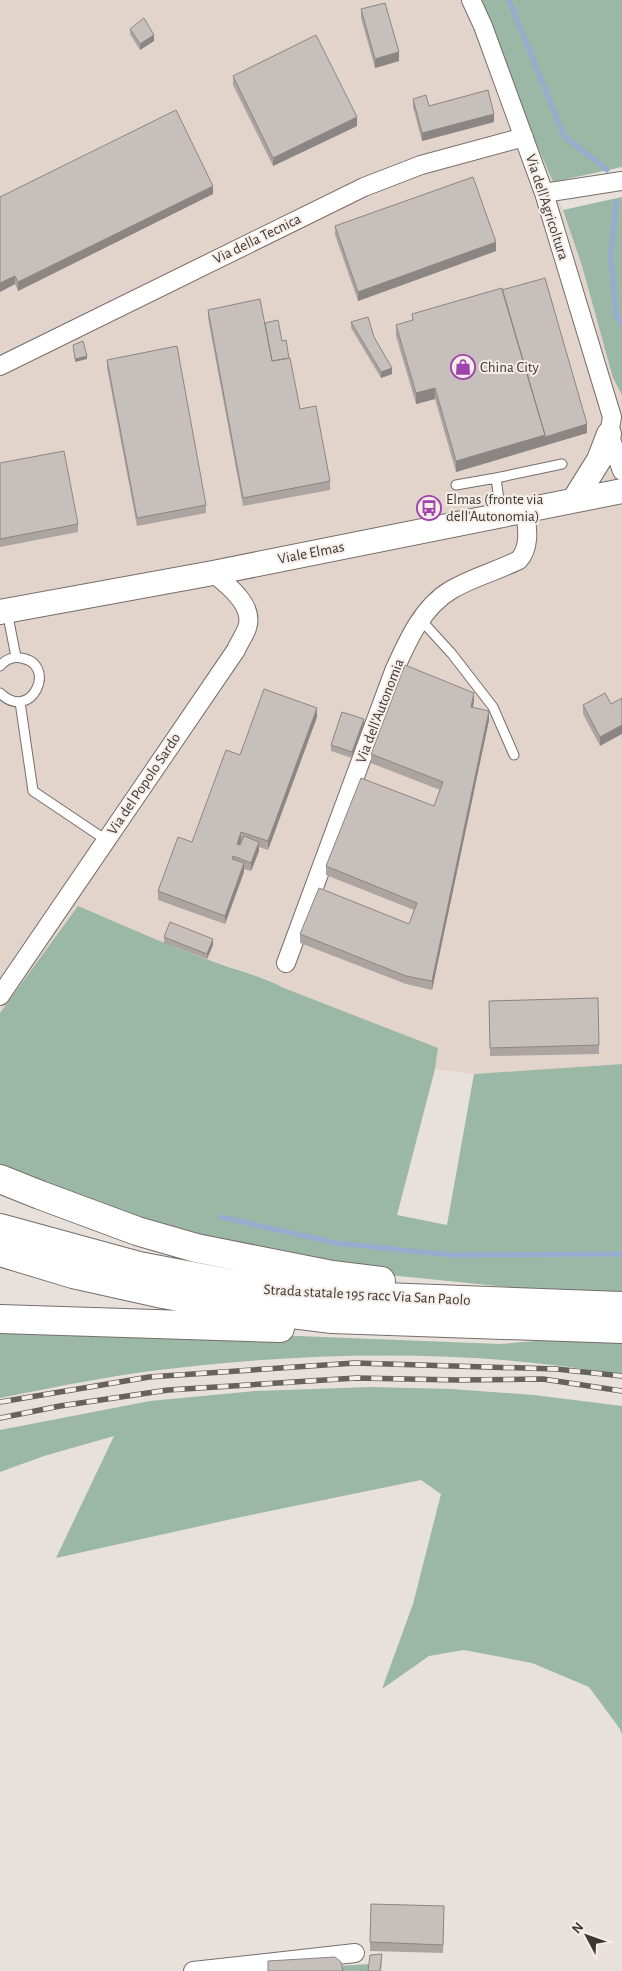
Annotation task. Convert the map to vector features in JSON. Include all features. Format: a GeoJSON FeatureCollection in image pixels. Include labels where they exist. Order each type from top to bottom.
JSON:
{"type":"FeatureCollection","features":[{"type":"Feature","properties":{"kind":"highway"},"geometry":{"type":"LineString","coordinates":[[0,1179],[40,1196],[137,1231],[196,1248],[332,1275],[432,1287],[458,1301]]}},
{"type":"Feature","properties":{"kind":"highway","name":"Strada statale 195 racc Via San Paolo"},"geometry":{"type":"LineString","coordinates":[[0,1228],[139,1266],[270,1291],[458,1301],[622,1306]]}},
{"type":"Feature","properties":{"kind":"highway","name":"Strada statale 195 racc Via San Paolo"},"geometry":{"type":"LineString","coordinates":[[0,1252],[73,1274],[163,1294],[332,1319],[622,1329]]}},
{"type":"Feature","properties":{"kind":"highway"},"geometry":{"type":"LineString","coordinates":[[0,1318],[306,1329],[332,1319]]}},
{"type":"Feature","properties":{"kind":"main road"},"geometry":{"type":"LineString","coordinates":[[574,500],[599,460],[614,426]]}},
{"type":"Feature","properties":{"kind":"main road","name":"Viale Elmas"},"geometry":{"type":"LineString","coordinates":[[4,612],[213,573],[622,491]]}},
{"type":"Feature","properties":{"kind":"street","name":"Via dell'Agricoltura"},"geometry":{"type":"LineString","coordinates":[[471,0],[483,26],[544,193],[614,426],[622,471]]}},
{"type":"Feature","properties":{"kind":"street","name":"Via della Tecnica"},"geometry":{"type":"LineString","coordinates":[[0,366],[364,187],[421,165],[524,137]]}},
{"type":"Feature","properties":{"kind":"street"},"geometry":{"type":"LineString","coordinates":[[544,193],[622,181]]}},
{"type":"Feature","properties":{"kind":"street","name":"Via dell'Autonomia"},"geometry":{"type":"LineString","coordinates":[[286,963],[394,671],[411,634],[435,603],[449,591],[472,579],[519,560],[527,546],[525,510]]}},
{"type":"Feature","properties":{"kind":"street","name":"Via del Popolo Sardo"},"geometry":{"type":"LineString","coordinates":[[0,996],[236,650],[247,628],[248,618],[244,606],[235,593],[213,573]]}},
{"type":"Feature","properties":{"kind":"street"},"geometry":{"type":"LineString","coordinates":[[193,1971],[355,1954]]}},
{"type":"Feature","properties":{"kind":"lane"},"geometry":{"type":"LineString","coordinates":[[456,485],[562,464]]}},
{"type":"Feature","properties":{"kind":"lane"},"geometry":{"type":"LineString","coordinates":[[496,478],[501,515]]}},
{"type":"Feature","properties":{"kind":"lane"},"geometry":{"type":"LineString","coordinates":[[4,612],[16,657]]}},
{"type":"Feature","properties":{"kind":"lane"},"geometry":{"type":"LineString","coordinates":[[421,620],[452,654],[492,707],[514,755]]}},
{"type":"Feature","properties":{"kind":"lane"},"geometry":{"type":"LineString","coordinates":[[0,666],[9,659],[16,657],[30,661],[39,674],[40,681],[34,695],[28,700],[20,702],[6,699],[0,694]]}},
{"type":"Feature","properties":{"kind":"lane"},"geometry":{"type":"LineString","coordinates":[[20,702],[33,791],[106,840]]}},
{"type":"Feature","properties":{"kind":"shaded area"},"geometry":{"type":"Polygon","coordinates":[[[0,0],[474,0],[553,182],[582,266],[613,378],[622,395],[622,1064],[474,1074],[435,1069],[438,1048],[284,988],[267,979],[164,943],[79,906],[0,1013],[0,0]]]}},
{"type":"Feature","properties":{"kind":"green space"},"geometry":{"type":"Polygon","coordinates":[[[474,0],[622,0],[622,167],[553,182],[474,0]]]}},
{"type":"Feature","properties":{"kind":"green space"},"geometry":{"type":"Polygon","coordinates":[[[622,197],[622,395],[613,378],[582,266],[563,210],[622,197]]]}},
{"type":"Feature","properties":{"kind":"green space"},"geometry":{"type":"Polygon","coordinates":[[[78,906],[216,963],[265,979],[438,1048],[435,1069],[397,1215],[447,1225],[474,1074],[622,1064],[622,1295],[576,1294],[389,1275],[197,1240],[0,1170],[0,1013],[78,906]]]}},
{"type":"Feature","properties":{"kind":"green space"},"geometry":{"type":"Polygon","coordinates":[[[0,1324],[500,1344],[549,1340],[622,1340],[622,1375],[510,1361],[453,1357],[338,1356],[224,1363],[147,1372],[0,1398],[0,1324]]]}},
{"type":"Feature","properties":{"kind":"green space"},"geometry":{"type":"Polygon","coordinates":[[[371,1387],[451,1389],[534,1395],[622,1406],[622,1735],[620,1729],[589,1687],[532,1663],[464,1650],[429,1656],[382,1689],[413,1604],[441,1494],[421,1480],[56,1558],[114,1436],[44,1456],[0,1472],[0,1430],[150,1401],[255,1391],[371,1387]]]}},
{"type":"Feature","properties":{"kind":"green space"},"geometry":{"type":"Polygon","coordinates":[[[382,1962],[381,1971],[253,1971],[370,1964],[382,1962]]]}},
{"type":"Feature","properties":{"kind":"building"},"geometry":{"type":"Polygon","coordinates":[[[385,3],[399,52],[375,59],[361,9],[385,3]]]}},
{"type":"Feature","properties":{"kind":"building"},"geometry":{"type":"Polygon","coordinates":[[[144,18],[154,35],[140,44],[130,29],[144,18]]]}},
{"type":"Feature","properties":{"kind":"building"},"geometry":{"type":"Polygon","coordinates":[[[316,35],[357,117],[273,158],[233,76],[316,35]]]}},
{"type":"Feature","properties":{"kind":"building"},"geometry":{"type":"Polygon","coordinates":[[[488,90],[494,114],[422,133],[413,99],[426,95],[429,106],[488,90]]]}},
{"type":"Feature","properties":{"kind":"building"},"geometry":{"type":"Polygon","coordinates":[[[176,110],[213,186],[18,282],[15,276],[0,283],[0,197],[176,110]]]}},
{"type":"Feature","properties":{"kind":"building"},"geometry":{"type":"Polygon","coordinates":[[[473,177],[496,242],[358,292],[335,226],[473,177]]]}},
{"type":"Feature","properties":{"kind":"building"},"geometry":{"type":"Polygon","coordinates":[[[545,278],[587,424],[545,437],[502,290],[545,278]]]}},
{"type":"Feature","properties":{"kind":"building","name":"China City"},"geometry":{"type":"Polygon","coordinates":[[[502,288],[545,435],[456,461],[435,388],[416,393],[396,325],[413,320],[412,314],[502,288]]]}},
{"type":"Feature","properties":{"kind":"building"},"geometry":{"type":"Polygon","coordinates":[[[260,299],[272,361],[290,358],[300,409],[316,406],[330,481],[243,498],[208,310],[260,299]]]}},
{"type":"Feature","properties":{"kind":"building"},"geometry":{"type":"Polygon","coordinates":[[[368,317],[374,337],[392,368],[381,372],[351,322],[368,317]]]}},
{"type":"Feature","properties":{"kind":"building"},"geometry":{"type":"Polygon","coordinates":[[[278,320],[282,341],[286,340],[289,358],[272,361],[265,323],[278,320]]]}},
{"type":"Feature","properties":{"kind":"building"},"geometry":{"type":"Polygon","coordinates":[[[83,341],[87,356],[75,359],[73,345],[83,341]]]}},
{"type":"Feature","properties":{"kind":"building"},"geometry":{"type":"Polygon","coordinates":[[[177,346],[206,505],[137,518],[107,360],[177,346]]]}},
{"type":"Feature","properties":{"kind":"building"},"geometry":{"type":"Polygon","coordinates":[[[64,451],[78,524],[0,539],[0,463],[64,451]]]}},
{"type":"Feature","properties":{"kind":"building"},"geometry":{"type":"Polygon","coordinates":[[[405,665],[474,693],[471,707],[489,711],[432,981],[406,976],[300,934],[319,888],[409,924],[417,903],[326,866],[361,778],[434,806],[443,782],[371,754],[405,665]]]}},
{"type":"Feature","properties":{"kind":"building"},"geometry":{"type":"Polygon","coordinates":[[[264,689],[317,708],[268,841],[241,832],[237,844],[240,845],[244,836],[259,842],[251,863],[233,856],[232,859],[244,863],[225,916],[158,891],[178,837],[192,842],[226,750],[240,755],[264,689]]]}},
{"type":"Feature","properties":{"kind":"building"},"geometry":{"type":"Polygon","coordinates":[[[605,693],[611,704],[622,698],[622,725],[600,737],[583,705],[605,693]]]}},
{"type":"Feature","properties":{"kind":"building"},"geometry":{"type":"Polygon","coordinates":[[[342,712],[364,719],[352,752],[331,745],[342,712]]]}},
{"type":"Feature","properties":{"kind":"building"},"geometry":{"type":"Polygon","coordinates":[[[170,922],[213,939],[207,954],[164,937],[170,922]]]}},
{"type":"Feature","properties":{"kind":"building"},"geometry":{"type":"Polygon","coordinates":[[[598,998],[599,1045],[490,1048],[489,1001],[598,998]]]}},
{"type":"Feature","properties":{"kind":"building"},"geometry":{"type":"Polygon","coordinates":[[[371,1904],[444,1906],[443,1945],[370,1942],[371,1904]]]}},
{"type":"Feature","properties":{"kind":"building"},"geometry":{"type":"Polygon","coordinates":[[[382,1954],[380,1971],[368,1971],[370,1955],[382,1954]]]}},
{"type":"Feature","properties":{"kind":"building"},"geometry":{"type":"Polygon","coordinates":[[[335,1957],[341,1962],[343,1971],[268,1971],[268,1961],[335,1957]]]}},
{"type":"Feature","properties":{"kind":"waterway"},"geometry":{"type":"LineString","coordinates":[[509,0],[564,136],[607,170]]}},
{"type":"Feature","properties":{"kind":"waterway"},"geometry":{"type":"LineString","coordinates":[[616,202],[611,257],[616,315],[622,324]]}},
{"type":"Feature","properties":{"kind":"waterway"},"geometry":{"type":"LineString","coordinates":[[221,1217],[336,1243],[451,1255],[622,1254]]}},
{"type":"Feature","properties":{"kind":"railway"},"geometry":{"type":"LineString","coordinates":[[0,1402],[149,1377],[355,1363],[556,1369],[622,1376]]}},
{"type":"Feature","properties":{"kind":"railway"},"geometry":{"type":"LineString","coordinates":[[0,1418],[60,1406],[168,1390],[356,1378],[543,1379],[622,1391]]}},
{"type":"Feature","properties":{"kind":"place","name":"China City"},"geometry":{"type":"Point","coordinates":[463,367]}},
{"type":"Feature","properties":{"kind":"place","name":"Elmas (fronte via dell'Autonomia)"},"geometry":{"type":"Point","coordinates":[429,508]}}]}
